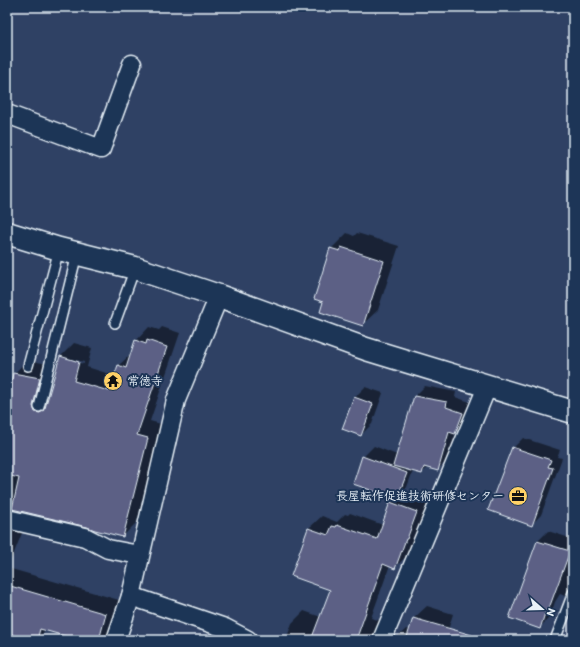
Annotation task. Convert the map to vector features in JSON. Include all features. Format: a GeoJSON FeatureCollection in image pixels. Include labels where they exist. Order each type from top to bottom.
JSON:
{"type":"FeatureCollection","features":[{"type":"Feature","properties":{"kind":"main road"},"geometry":{"type":"LineString","coordinates":[[7,233],[68,251],[135,268],[219,296],[366,349],[573,412]]}},
{"type":"Feature","properties":{"kind":"street"},"geometry":{"type":"LineString","coordinates":[[7,114],[101,150],[132,64]]}},
{"type":"Feature","properties":{"kind":"street"},"geometry":{"type":"LineString","coordinates":[[116,640],[131,596],[139,555],[176,400],[219,296]]}},
{"type":"Feature","properties":{"kind":"street"},"geometry":{"type":"LineString","coordinates":[[382,640],[487,386]]}},
{"type":"Feature","properties":{"kind":"street"},"geometry":{"type":"LineString","coordinates":[[7,519],[84,537],[108,549],[139,555]]}},
{"type":"Feature","properties":{"kind":"street"},"geometry":{"type":"LineString","coordinates":[[131,596],[225,628],[248,640]]}},
{"type":"Feature","properties":{"kind":"lane"},"geometry":{"type":"LineString","coordinates":[[28,366],[68,251]]}},
{"type":"Feature","properties":{"kind":"lane"},"geometry":{"type":"LineString","coordinates":[[39,407],[68,251]]}},
{"type":"Feature","properties":{"kind":"lane"},"geometry":{"type":"LineString","coordinates":[[115,324],[135,268]]}},
{"type":"Feature","properties":{"kind":"lane"},"geometry":{"type":"LineString","coordinates":[[555,640],[573,593]]}},
{"type":"Feature","properties":{"kind":"building"},"geometry":{"type":"Polygon","coordinates":[[[341,247],[384,261],[363,326],[320,312],[323,302],[314,299],[330,248],[340,251],[341,247]]]}},
{"type":"Feature","properties":{"kind":"building","name":"常徳寺"},"geometry":{"type":"Polygon","coordinates":[[[135,340],[146,344],[147,340],[167,347],[137,435],[148,438],[123,537],[12,509],[19,478],[7,475],[7,404],[13,373],[40,378],[33,406],[35,412],[40,413],[45,408],[60,356],[79,362],[74,381],[109,391],[118,365],[126,368],[135,340]]]}},
{"type":"Feature","properties":{"kind":"building"},"geometry":{"type":"Polygon","coordinates":[[[414,396],[447,402],[446,407],[463,413],[455,434],[449,432],[438,471],[424,467],[422,474],[393,466],[414,396]]]}},
{"type":"Feature","properties":{"kind":"building"},"geometry":{"type":"Polygon","coordinates":[[[354,397],[373,404],[361,436],[342,429],[354,397]]]}},
{"type":"Feature","properties":{"kind":"building","name":"長屋転作促進技術研修センター"},"geometry":{"type":"Polygon","coordinates":[[[512,447],[551,460],[548,467],[553,468],[532,526],[488,510],[512,447]]]}},
{"type":"Feature","properties":{"kind":"building"},"geometry":{"type":"Polygon","coordinates":[[[362,456],[407,473],[397,499],[353,484],[362,456]]]}},
{"type":"Feature","properties":{"kind":"building"},"geometry":{"type":"Polygon","coordinates":[[[390,502],[417,512],[395,569],[383,564],[356,640],[311,640],[330,590],[291,576],[308,528],[328,535],[332,526],[336,527],[337,525],[377,539],[390,502]]]}},
{"type":"Feature","properties":{"kind":"building"},"geometry":{"type":"Polygon","coordinates":[[[537,541],[570,551],[548,611],[546,610],[540,629],[509,618],[537,541]]]}},
{"type":"Feature","properties":{"kind":"building"},"geometry":{"type":"Polygon","coordinates":[[[7,585],[106,614],[99,640],[79,640],[40,629],[37,640],[7,633],[7,585]]]}},
{"type":"Feature","properties":{"kind":"building"},"geometry":{"type":"Polygon","coordinates":[[[413,618],[472,635],[471,640],[406,640],[413,618]]]}},
{"type":"Feature","properties":{"kind":"place","name":"常徳寺"},"geometry":{"type":"Point","coordinates":[113,381]}},
{"type":"Feature","properties":{"kind":"place","name":"長屋転作促進技術研修センター"},"geometry":{"type":"Point","coordinates":[518,496]}}]}
